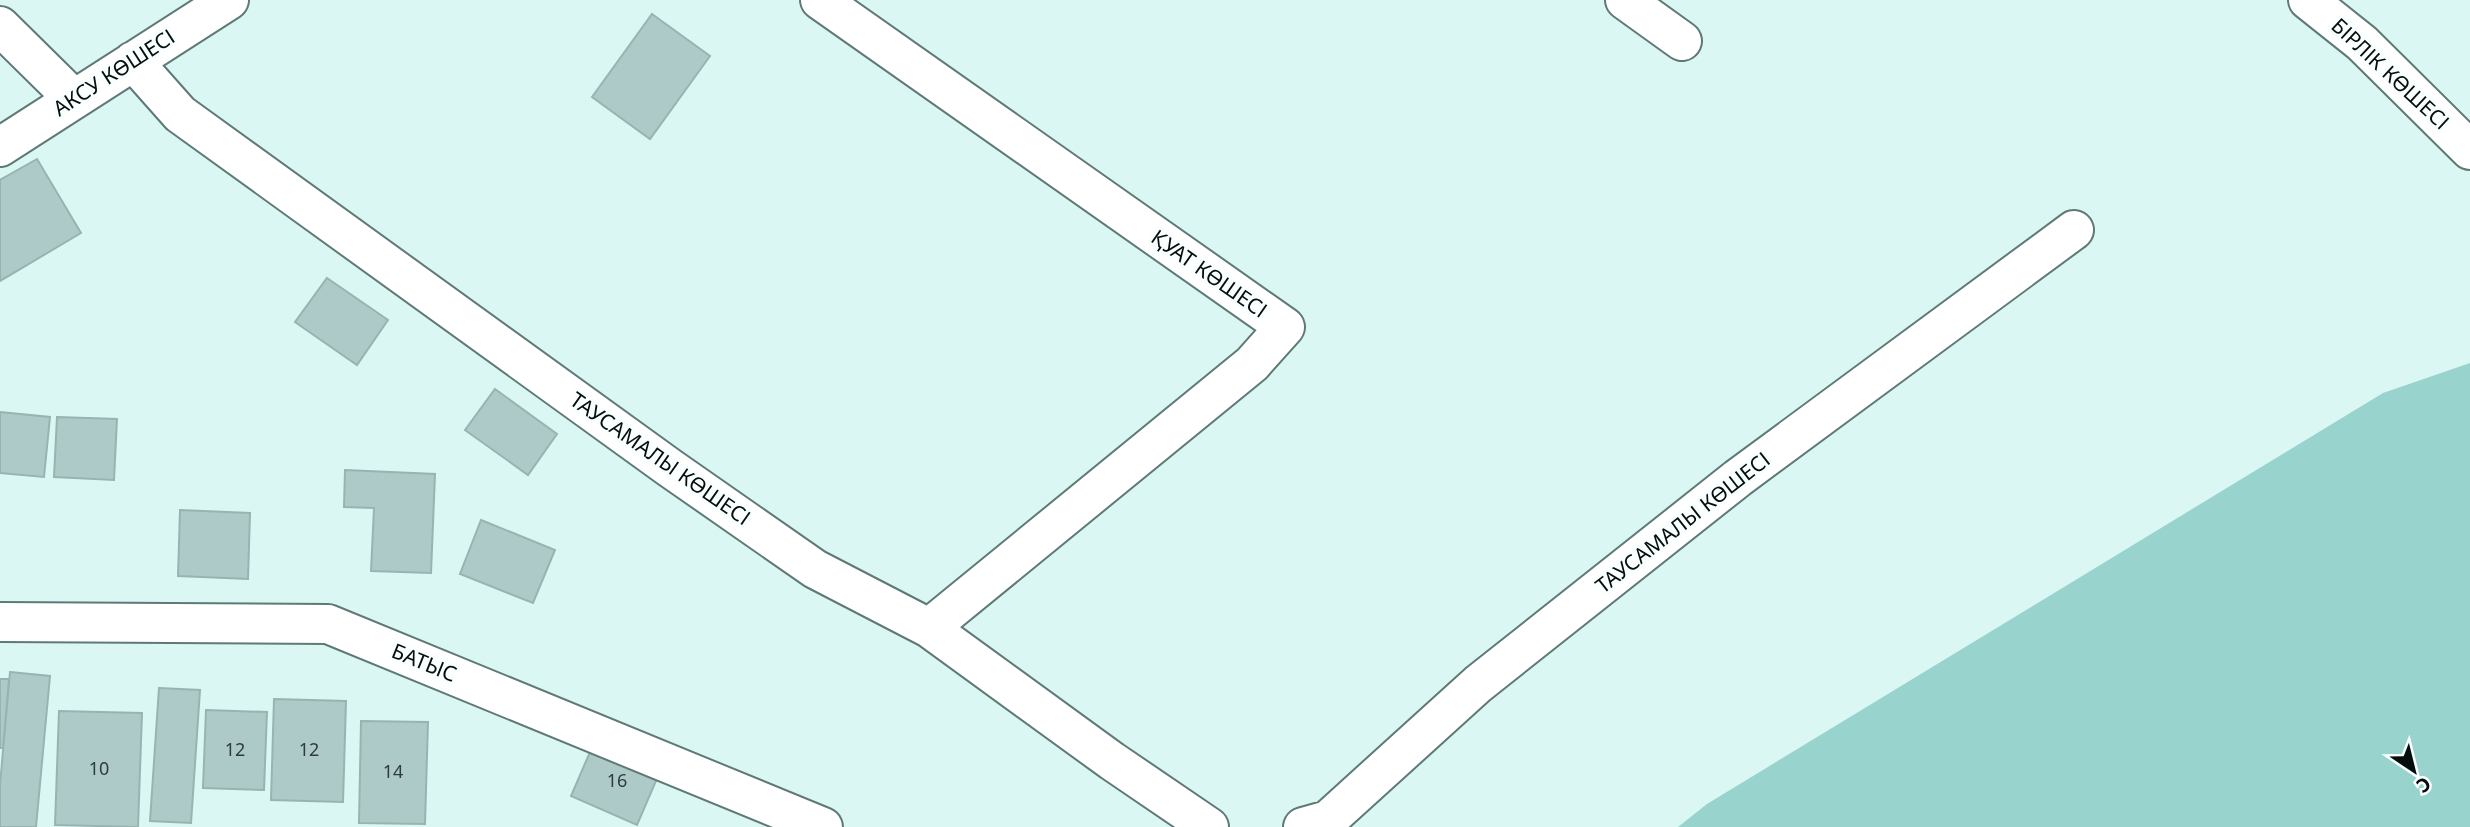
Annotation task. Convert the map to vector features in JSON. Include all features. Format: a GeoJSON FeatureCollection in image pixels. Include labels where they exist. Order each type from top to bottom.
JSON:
{"type":"FeatureCollection","features":[{"type":"Feature","properties":{"kind":"street","name":"АКСУ КӨШЕСІ"},"geometry":{"type":"LineString","coordinates":[[0,146],[229,0]]}},
{"type":"Feature","properties":{"kind":"street","name":"ҚУАТ КӨШЕСІ"},"geometry":{"type":"LineString","coordinates":[[820,0],[1285,327],[1252,364],[929,628]]}},
{"type":"Feature","properties":{"kind":"street"},"geometry":{"type":"LineString","coordinates":[[1625,0],[1682,41]]}},
{"type":"Feature","properties":{"kind":"street","name":"БІРЛІК КӨШЕСІ"},"geometry":{"type":"LineString","coordinates":[[2308,0],[2362,43],[2470,150]]}},
{"type":"Feature","properties":{"kind":"street"},"geometry":{"type":"LineString","coordinates":[[0,26],[74,99]]}},
{"type":"Feature","properties":{"kind":"street","name":"ТАУСАМАЛЫ КӨШЕСІ"},"geometry":{"type":"LineString","coordinates":[[133,61],[180,114],[670,468],[815,569],[929,628],[1112,761],[1209,827]]}},
{"type":"Feature","properties":{"kind":"street","name":"ТАУСАМАЛЫ КӨШЕСІ"},"geometry":{"type":"LineString","coordinates":[[1303,827],[1328,820],[1478,684],[1738,478],[2074,230]]}},
{"type":"Feature","properties":{"kind":"street","name":"БАТЫС"},"geometry":{"type":"LineString","coordinates":[[0,622],[328,624],[823,827]]}},
{"type":"Feature","properties":{"kind":"shaded area"},"geometry":{"type":"Polygon","coordinates":[[[2470,363],[2470,827],[1678,827],[1707,804],[2383,393],[2470,363]]]}},
{"type":"Feature","properties":{"kind":"building"},"geometry":{"type":"Polygon","coordinates":[[[652,14],[710,56],[650,139],[592,97],[652,14]]]}},
{"type":"Feature","properties":{"kind":"building"},"geometry":{"type":"Polygon","coordinates":[[[37,159],[81,233],[0,281],[0,180],[37,159]]]}},
{"type":"Feature","properties":{"kind":"building"},"geometry":{"type":"Polygon","coordinates":[[[327,278],[388,320],[357,365],[295,322],[327,278]]]}},
{"type":"Feature","properties":{"kind":"building"},"geometry":{"type":"Polygon","coordinates":[[[495,389],[557,434],[528,475],[465,430],[495,389]]]}},
{"type":"Feature","properties":{"kind":"building"},"geometry":{"type":"Polygon","coordinates":[[[0,412],[50,417],[44,477],[0,473],[0,412]]]}},
{"type":"Feature","properties":{"kind":"building"},"geometry":{"type":"Polygon","coordinates":[[[57,417],[117,419],[114,480],[54,477],[57,417]]]}},
{"type":"Feature","properties":{"kind":"building"},"geometry":{"type":"Polygon","coordinates":[[[345,470],[435,474],[431,573],[371,571],[374,508],[344,507],[345,470]]]}},
{"type":"Feature","properties":{"kind":"building"},"geometry":{"type":"Polygon","coordinates":[[[180,510],[250,513],[248,579],[178,576],[180,510]]]}},
{"type":"Feature","properties":{"kind":"building"},"geometry":{"type":"Polygon","coordinates":[[[481,520],[555,550],[533,603],[460,574],[481,520]]]}},
{"type":"Feature","properties":{"kind":"building"},"geometry":{"type":"Polygon","coordinates":[[[10,672],[50,676],[36,827],[0,827],[0,785],[10,672]]]}},
{"type":"Feature","properties":{"kind":"building"},"geometry":{"type":"Polygon","coordinates":[[[0,679],[9,679],[3,748],[0,748],[0,679]]]}},
{"type":"Feature","properties":{"kind":"building"},"geometry":{"type":"Polygon","coordinates":[[[159,688],[200,690],[191,823],[150,821],[159,688]]]}},
{"type":"Feature","properties":{"kind":"building"},"geometry":{"type":"Polygon","coordinates":[[[274,699],[346,701],[343,802],[271,800],[274,699]]]}},
{"type":"Feature","properties":{"kind":"building"},"geometry":{"type":"Polygon","coordinates":[[[206,710],[267,712],[264,790],[203,788],[206,710]]]}},
{"type":"Feature","properties":{"kind":"building"},"geometry":{"type":"Polygon","coordinates":[[[59,711],[142,713],[138,827],[55,825],[59,711]]]}},
{"type":"Feature","properties":{"kind":"building"},"geometry":{"type":"Polygon","coordinates":[[[361,721],[428,722],[425,824],[359,823],[361,721]]]}},
{"type":"Feature","properties":{"kind":"building"},"geometry":{"type":"Polygon","coordinates":[[[596,738],[662,767],[637,825],[571,796],[596,738]]]}}]}
